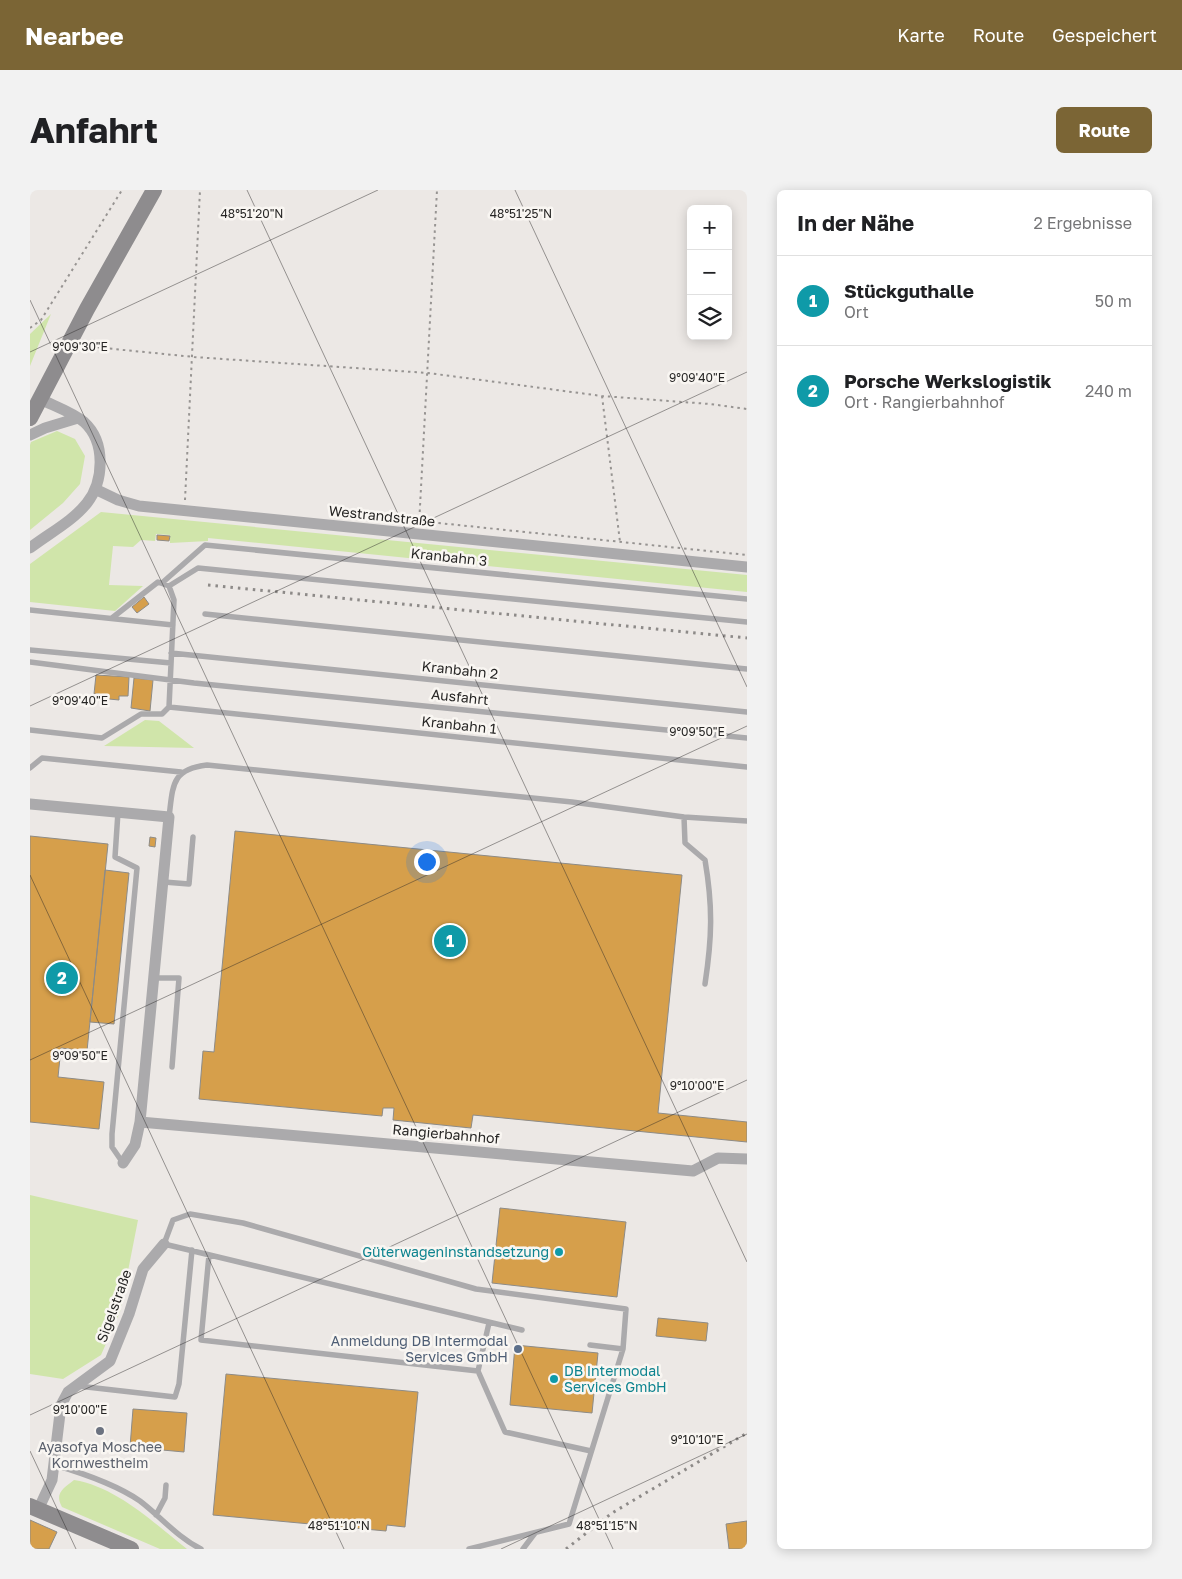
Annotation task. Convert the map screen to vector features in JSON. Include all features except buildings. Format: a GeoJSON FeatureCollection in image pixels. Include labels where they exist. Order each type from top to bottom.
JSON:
{"type":"FeatureCollection","features":[{"type":"Feature","properties":{"kind":"main road"},"geometry":{"type":"LineString","coordinates":[[30,418],[154,190]]}},
{"type":"Feature","properties":{"kind":"main road"},"geometry":{"type":"LineString","coordinates":[[34,1508],[131,1549]]}},
{"type":"Feature","properties":{"kind":"street"},"geometry":{"type":"LineString","coordinates":[[30,548],[87,503],[95,489],[99,474],[99,451],[91,429],[78,418],[40,399]]}},
{"type":"Feature","properties":{"kind":"street"},"geometry":{"type":"LineString","coordinates":[[30,436],[45,428],[78,418]]}},
{"type":"Feature","properties":{"kind":"street","name":"Westrandstraße"},"geometry":{"type":"LineString","coordinates":[[95,489],[118,500],[139,506],[747,567]]}},
{"type":"Feature","properties":{"kind":"street"},"geometry":{"type":"LineString","coordinates":[[30,804],[170,817],[140,1122],[135,1145],[123,1163]]}},
{"type":"Feature","properties":{"kind":"street","name":"Rangierbahnhof"},"geometry":{"type":"LineString","coordinates":[[140,1122],[693,1171],[718,1158],[747,1159]]}},
{"type":"Feature","properties":{"kind":"street","name":"Sigelstraße"},"geometry":{"type":"LineString","coordinates":[[34,1508],[52,1480],[61,1405],[68,1392],[110,1361],[129,1314],[143,1269],[164,1244]]}},
{"type":"Feature","properties":{"kind":"lane","name":"Kranbahn 3"},"geometry":{"type":"LineString","coordinates":[[112,618],[150,587],[158,582],[162,583],[205,545],[747,599]]}},
{"type":"Feature","properties":{"kind":"lane"},"geometry":{"type":"LineString","coordinates":[[168,586],[198,568],[747,622]]}},
{"type":"Feature","properties":{"kind":"lane"},"geometry":{"type":"LineString","coordinates":[[30,730],[102,738],[141,714],[162,714],[169,708],[174,600],[168,586],[162,583]]}},
{"type":"Feature","properties":{"kind":"lane"},"geometry":{"type":"LineString","coordinates":[[30,610],[173,625]]}},
{"type":"Feature","properties":{"kind":"lane"},"geometry":{"type":"LineString","coordinates":[[205,614],[747,669]]}},
{"type":"Feature","properties":{"kind":"lane"},"geometry":{"type":"LineString","coordinates":[[30,650],[171,663]]}},
{"type":"Feature","properties":{"kind":"lane","name":"Kranbahn 2"},"geometry":{"type":"LineString","coordinates":[[171,653],[747,712]]}},
{"type":"Feature","properties":{"kind":"lane","name":"Ausfahrt"},"geometry":{"type":"LineString","coordinates":[[30,662],[170,680],[747,738]]}},
{"type":"Feature","properties":{"kind":"lane","name":"Kranbahn 1"},"geometry":{"type":"LineString","coordinates":[[169,708],[747,767]]}},
{"type":"Feature","properties":{"kind":"lane"},"geometry":{"type":"LineString","coordinates":[[30,768],[42,758],[181,772]]}},
{"type":"Feature","properties":{"kind":"lane"},"geometry":{"type":"LineString","coordinates":[[170,817],[174,782],[181,772],[191,767],[207,765],[572,802],[684,817],[747,821]]}},
{"type":"Feature","properties":{"kind":"lane"},"geometry":{"type":"LineString","coordinates":[[118,812],[115,856],[137,868],[112,1134],[112,1147],[123,1163]]}},
{"type":"Feature","properties":{"kind":"lane"},"geometry":{"type":"LineString","coordinates":[[684,817],[685,843],[705,860],[712,897],[712,935],[705,984]]}},
{"type":"Feature","properties":{"kind":"lane"},"geometry":{"type":"LineString","coordinates":[[164,882],[189,884],[193,837]]}},
{"type":"Feature","properties":{"kind":"lane"},"geometry":{"type":"LineString","coordinates":[[155,978],[179,978],[172,1067]]}},
{"type":"Feature","properties":{"kind":"lane"},"geometry":{"type":"LineString","coordinates":[[469,1549],[569,1524],[623,1349],[626,1309],[476,1289],[243,1223],[190,1214],[173,1220],[164,1244],[522,1330]]}},
{"type":"Feature","properties":{"kind":"lane"},"geometry":{"type":"LineString","coordinates":[[76,1386],[174,1397],[179,1384],[192,1250]]}},
{"type":"Feature","properties":{"kind":"lane"},"geometry":{"type":"LineString","coordinates":[[209,1255],[201,1340],[478,1372]]}},
{"type":"Feature","properties":{"kind":"lane"},"geometry":{"type":"LineString","coordinates":[[489,1323],[478,1372],[504,1432],[592,1451]]}},
{"type":"Feature","properties":{"kind":"lane"},"geometry":{"type":"LineString","coordinates":[[590,1345],[623,1349]]}},
{"type":"Feature","properties":{"kind":"lane"},"geometry":{"type":"LineString","coordinates":[[55,1465],[85,1474],[139,1501],[186,1542],[201,1549]]}},
{"type":"Feature","properties":{"kind":"lane"},"geometry":{"type":"LineString","coordinates":[[156,1515],[165,1498],[166,1485]]}},
{"type":"Feature","properties":{"kind":"lane"},"geometry":{"type":"LineString","coordinates":[[523,1549],[536,1532]]}},
{"type":"Feature","properties":{"kind":"path"},"geometry":{"type":"LineString","coordinates":[[30,328],[41,320],[122,190]]}},
{"type":"Feature","properties":{"kind":"path"},"geometry":{"type":"LineString","coordinates":[[186,511],[200,190]]}},
{"type":"Feature","properties":{"kind":"path"},"geometry":{"type":"LineString","coordinates":[[418,534],[437,190]]}},
{"type":"Feature","properties":{"kind":"path"},"geometry":{"type":"LineString","coordinates":[[84,346],[194,358],[428,373],[602,396],[710,404],[747,409]]}},
{"type":"Feature","properties":{"kind":"path"},"geometry":{"type":"LineString","coordinates":[[602,396],[620,554]]}},
{"type":"Feature","properties":{"kind":"path"},"geometry":{"type":"LineString","coordinates":[[419,521],[747,555]]}},
{"type":"Feature","properties":{"kind":"green space"},"geometry":{"type":"Polygon","coordinates":[[[51,314],[30,366],[30,334],[51,314]]]}},
{"type":"Feature","properties":{"kind":"green space"},"geometry":{"type":"Polygon","coordinates":[[[57,431],[75,439],[85,456],[80,484],[63,503],[30,530],[30,445],[31,442],[57,431]]]}},
{"type":"Feature","properties":{"kind":"green space"},"geometry":{"type":"Polygon","coordinates":[[[101,512],[747,575],[747,592],[208,538],[208,541],[170,543],[170,535],[156,534],[155,541],[141,540],[133,547],[113,546],[109,585],[143,586],[115,611],[30,602],[30,564],[101,512]]]}},
{"type":"Feature","properties":{"kind":"green space"},"geometry":{"type":"Polygon","coordinates":[[[145,720],[159,721],[194,748],[104,746],[145,720]]]}},
{"type":"Feature","properties":{"kind":"green space"},"geometry":{"type":"Polygon","coordinates":[[[30,1195],[138,1220],[120,1312],[101,1355],[63,1379],[30,1374],[30,1195]]]}},
{"type":"Feature","properties":{"kind":"green space"},"geometry":{"type":"Polygon","coordinates":[[[74,1480],[90,1484],[120,1498],[187,1549],[160,1549],[62,1507],[59,1498],[61,1491],[74,1480]]]}},
{"type":"Feature","properties":{"kind":"railway"},"geometry":{"type":"LineString","coordinates":[[208,585],[747,638]]}},
{"type":"Feature","properties":{"kind":"railway"},"geometry":{"type":"LineString","coordinates":[[566,1549],[612,1513],[747,1433]]}},
{"type":"Feature","properties":{"kind":"place","name":"Stückguthalle"},"geometry":{"type":"Point","coordinates":[450,941]}},
{"type":"Feature","properties":{"kind":"place","name":"Porsche Werkslogistik"},"geometry":{"type":"Point","coordinates":[62,978]}},
{"type":"Feature","properties":{"kind":"place","name":"Güterwageninstandsetzung"},"geometry":{"type":"Point","coordinates":[559,1252]}},
{"type":"Feature","properties":{"kind":"place","name":"Anmeldung DB Intermodal Services GmbH"},"geometry":{"type":"Point","coordinates":[518,1349]}},
{"type":"Feature","properties":{"kind":"place","name":"DB Intermodal Services GmbH"},"geometry":{"type":"Point","coordinates":[554,1379]}},
{"type":"Feature","properties":{"kind":"place","name":"Ayasofya Moschee Kornwestheim"},"geometry":{"type":"Point","coordinates":[100,1431]}}]}
